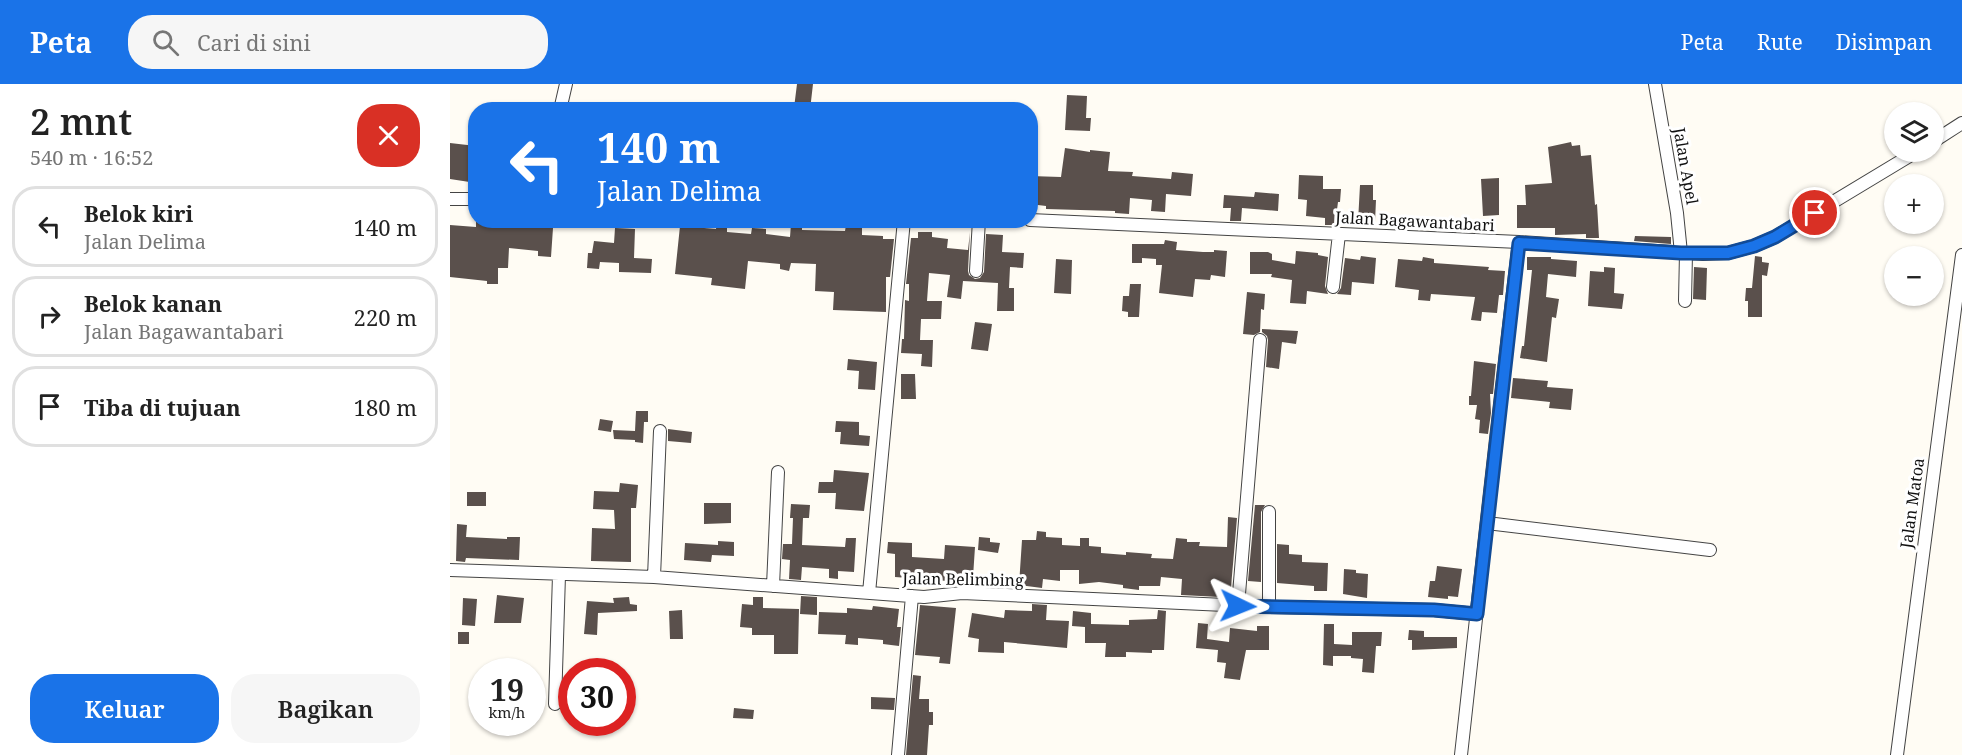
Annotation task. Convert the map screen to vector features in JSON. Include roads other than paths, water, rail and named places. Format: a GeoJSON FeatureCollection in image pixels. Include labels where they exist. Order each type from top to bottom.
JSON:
{"type":"FeatureCollection","features":[{"type":"Feature","properties":{"kind":"street"},"geometry":{"type":"LineString","coordinates":[[562,102],[566,84]]}},
{"type":"Feature","properties":{"kind":"street","name":"Jalan Apel"},"geometry":{"type":"LineString","coordinates":[[1655,84],[1684,253],[1685,302]]}},
{"type":"Feature","properties":{"kind":"street"},"geometry":{"type":"LineString","coordinates":[[1944,135],[1962,123]]}},
{"type":"Feature","properties":{"kind":"street","name":"Jalan Bagawantabari"},"geometry":{"type":"LineString","coordinates":[[1038,220],[1684,253],[1728,253],[1775,237],[1899,162]]}},
{"type":"Feature","properties":{"kind":"street"},"geometry":{"type":"LineString","coordinates":[[450,199],[468,199]]}},
{"type":"Feature","properties":{"kind":"street"},"geometry":{"type":"LineString","coordinates":[[870,593],[903,228]]}},
{"type":"Feature","properties":{"kind":"street"},"geometry":{"type":"LineString","coordinates":[[976,271],[979,228]]}},
{"type":"Feature","properties":{"kind":"street"},"geometry":{"type":"LineString","coordinates":[[1333,287],[1339,234]]}},
{"type":"Feature","properties":{"kind":"street"},"geometry":{"type":"LineString","coordinates":[[1461,755],[1493,455],[1519,243]]}},
{"type":"Feature","properties":{"kind":"street","name":"Jalan Matoa"},"geometry":{"type":"LineString","coordinates":[[1897,755],[1960,286],[1962,255]]}},
{"type":"Feature","properties":{"kind":"street"},"geometry":{"type":"LineString","coordinates":[[1238,606],[1260,340]]}},
{"type":"Feature","properties":{"kind":"street"},"geometry":{"type":"LineString","coordinates":[[654,577],[660,431]]}},
{"type":"Feature","properties":{"kind":"street"},"geometry":{"type":"LineString","coordinates":[[773,586],[778,472]]}},
{"type":"Feature","properties":{"kind":"street"},"geometry":{"type":"LineString","coordinates":[[1269,512],[1269,607]]}},
{"type":"Feature","properties":{"kind":"street"},"geometry":{"type":"LineString","coordinates":[[1487,523],[1710,550]]}},
{"type":"Feature","properties":{"kind":"street","name":"Jalan Belimbing"},"geometry":{"type":"LineString","coordinates":[[450,570],[654,577],[924,597],[962,592],[1238,606],[1434,610],[1477,614]]}},
{"type":"Feature","properties":{"kind":"street"},"geometry":{"type":"LineString","coordinates":[[555,704],[559,575]]}},
{"type":"Feature","properties":{"kind":"street"},"geometry":{"type":"LineString","coordinates":[[898,755],[912,596]]}}]}
